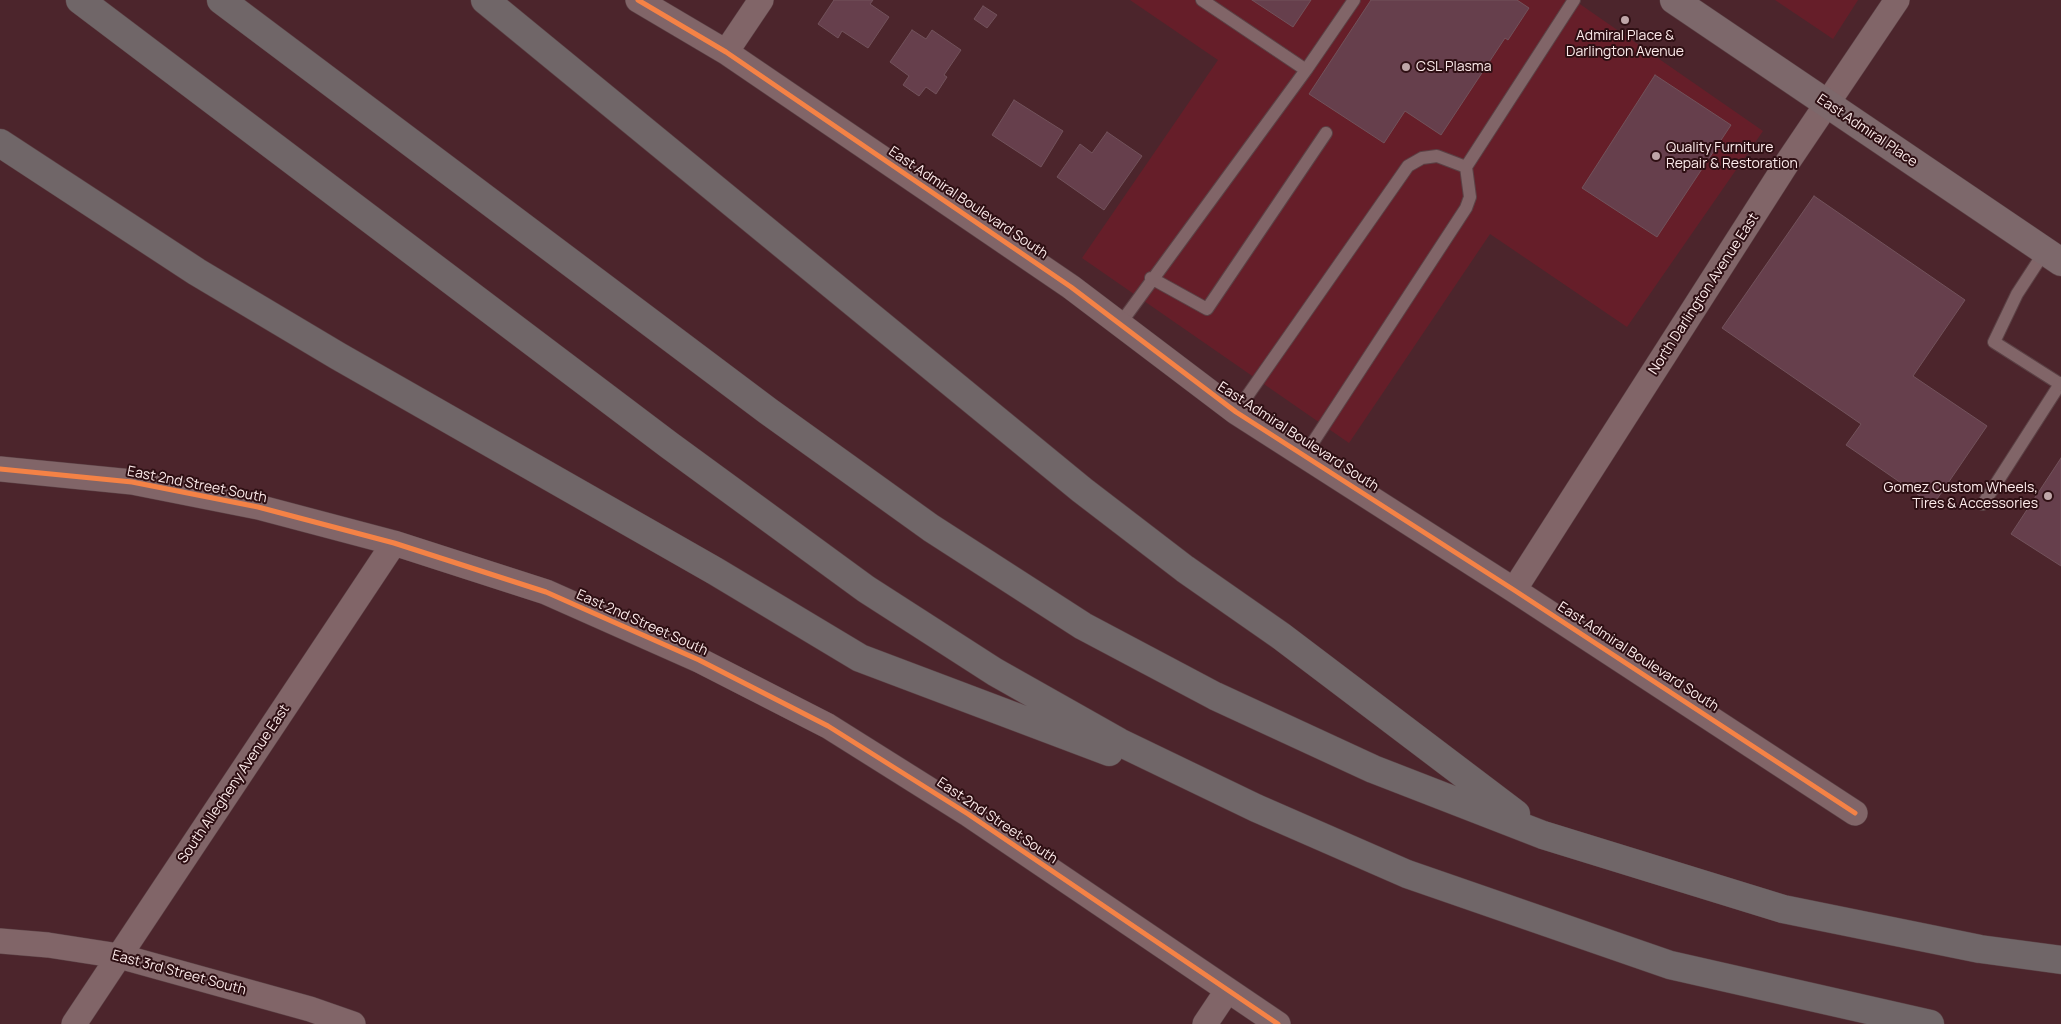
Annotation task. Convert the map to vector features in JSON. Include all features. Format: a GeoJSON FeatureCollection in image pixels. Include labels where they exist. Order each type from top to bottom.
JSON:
{"type":"FeatureCollection","features":[{"type":"Feature","properties":{"kind":"highway"},"geometry":{"type":"LineString","coordinates":[[80,0],[669,445],[866,589],[995,672],[1119,742],[1256,808],[1408,874],[1670,964],[1930,1024]]}},
{"type":"Feature","properties":{"kind":"highway"},"geometry":{"type":"LineString","coordinates":[[221,0],[768,411],[931,528],[1083,626],[1215,696],[1374,769],[1543,835],[1782,909],[1980,949],[2061,960]]}},
{"type":"Feature","properties":{"kind":"highway"},"geometry":{"type":"LineString","coordinates":[[485,0],[1082,490],[1185,569],[1281,636],[1543,835]]}},
{"type":"Feature","properties":{"kind":"highway"},"geometry":{"type":"LineString","coordinates":[[0,143],[197,272],[330,351],[715,571],[860,658],[1256,808]]}},
{"type":"Feature","properties":{"kind":"main road","name":"East Admiral Place"},"geometry":{"type":"LineString","coordinates":[[1674,0],[2053,257]]}},
{"type":"Feature","properties":{"kind":"street","name":"East Admiral Boulevard South"},"geometry":{"type":"LineString","coordinates":[[638,0],[726,52],[1071,286],[1236,412],[1514,590],[1856,813]]}},
{"type":"Feature","properties":{"kind":"street"},"geometry":{"type":"LineString","coordinates":[[726,52],[761,0]]}},
{"type":"Feature","properties":{"kind":"street","name":"North Darlington Avenue East"},"geometry":{"type":"LineString","coordinates":[[1514,590],[1789,160],[1898,0]]}},
{"type":"Feature","properties":{"kind":"street","name":"East 2nd Street South"},"geometry":{"type":"LineString","coordinates":[[0,469],[132,482],[258,507],[394,543],[546,592],[699,660],[828,726],[968,814],[1278,1024]]}},
{"type":"Feature","properties":{"kind":"street","name":"South Allegheny Avenue East"},"geometry":{"type":"LineString","coordinates":[[74,1024],[394,543]]}},
{"type":"Feature","properties":{"kind":"street","name":"East 3rd Street South"},"geometry":{"type":"LineString","coordinates":[[0,941],[119,956],[310,1009],[353,1024]]}},
{"type":"Feature","properties":{"kind":"street"},"geometry":{"type":"LineString","coordinates":[[1205,1024],[1227,991]]}},
{"type":"Feature","properties":{"kind":"lane"},"geometry":{"type":"LineString","coordinates":[[1202,0],[1306,70]]}},
{"type":"Feature","properties":{"kind":"lane"},"geometry":{"type":"LineString","coordinates":[[1120,324],[1151,278],[1306,70],[1354,0]]}},
{"type":"Feature","properties":{"kind":"lane"},"geometry":{"type":"LineString","coordinates":[[1304,456],[1466,208],[1470,197],[1466,167],[1574,0]]}},
{"type":"Feature","properties":{"kind":"lane"},"geometry":{"type":"LineString","coordinates":[[1151,278],[1207,309],[1326,133]]}},
{"type":"Feature","properties":{"kind":"lane"},"geometry":{"type":"LineString","coordinates":[[1236,412],[1408,166],[1422,158],[1437,156],[1466,167]]}},
{"type":"Feature","properties":{"kind":"lane"},"geometry":{"type":"LineString","coordinates":[[1983,504],[2060,384],[1994,342],[2017,294],[2053,257]]}},
{"type":"Feature","properties":{"kind":"shaded area"},"geometry":{"type":"Polygon","coordinates":[[[1130,0],[1574,0],[1763,131],[1627,327],[1490,234],[1349,443],[1082,258],[1218,60],[1130,0]]]}},
{"type":"Feature","properties":{"kind":"shaded area"},"geometry":{"type":"Polygon","coordinates":[[[1775,0],[1858,0],[1833,39],[1775,0]]]}},
{"type":"Feature","properties":{"kind":"building"},"geometry":{"type":"Polygon","coordinates":[[[834,0],[873,0],[870,4],[889,17],[868,48],[842,31],[838,38],[818,24],[834,0]]]}},
{"type":"Feature","properties":{"kind":"building"},"geometry":{"type":"Polygon","coordinates":[[[1252,0],[1311,0],[1293,27],[1252,0]]]}},
{"type":"Feature","properties":{"kind":"building","name":"CSL Plasma"},"geometry":{"type":"Polygon","coordinates":[[[1371,0],[1517,0],[1529,8],[1508,40],[1505,38],[1441,135],[1405,111],[1384,143],[1309,94],[1371,0]]]}},
{"type":"Feature","properties":{"kind":"building"},"geometry":{"type":"Polygon","coordinates":[[[983,6],[997,15],[987,28],[974,19],[983,6]]]}},
{"type":"Feature","properties":{"kind":"building"},"geometry":{"type":"Polygon","coordinates":[[[912,30],[926,39],[932,30],[961,50],[944,75],[947,77],[936,94],[926,87],[919,96],[903,85],[909,76],[890,62],[912,30]]]}},
{"type":"Feature","properties":{"kind":"building","name":"Quality Furniture Repair & Restoration"},"geometry":{"type":"Polygon","coordinates":[[[1655,75],[1731,125],[1657,237],[1582,188],[1655,75]]]}},
{"type":"Feature","properties":{"kind":"building"},"geometry":{"type":"Polygon","coordinates":[[[1014,100],[1063,131],[1041,167],[992,135],[1014,100]]]}},
{"type":"Feature","properties":{"kind":"building"},"geometry":{"type":"Polygon","coordinates":[[[1107,132],[1142,156],[1104,210],[1057,177],[1080,144],[1092,153],[1107,132]]]}},
{"type":"Feature","properties":{"kind":"building"},"geometry":{"type":"Polygon","coordinates":[[[1814,196],[1965,300],[1913,376],[1987,426],[1933,505],[1846,445],[1861,424],[1722,328],[1814,196]]]}},
{"type":"Feature","properties":{"kind":"building","name":"Gomez Custom Wheels, Tires & Accessories"},"geometry":{"type":"Polygon","coordinates":[[[2061,458],[2061,566],[2011,534],[2061,458]]]}},
{"type":"Feature","properties":{"kind":"cycle path"},"geometry":{"type":"LineString","coordinates":[[638,0],[726,52],[1071,287],[1236,412],[1514,590],[1855,813]]}},
{"type":"Feature","properties":{"kind":"cycle path"},"geometry":{"type":"LineString","coordinates":[[0,469],[132,482],[258,507],[394,543],[546,592],[699,660],[828,726],[968,814],[1278,1024]]}},
{"type":"Feature","properties":{"kind":"place","name":"Admiral Place & Darlington Avenue"},"geometry":{"type":"Point","coordinates":[1625,20]}},
{"type":"Feature","properties":{"kind":"place","name":"CSL Plasma"},"geometry":{"type":"Point","coordinates":[1406,67]}},
{"type":"Feature","properties":{"kind":"place","name":"Quality Furniture Repair & Restoration"},"geometry":{"type":"Point","coordinates":[1656,156]}},
{"type":"Feature","properties":{"kind":"place","name":"Gomez Custom Wheels, Tires & Accessories"},"geometry":{"type":"Point","coordinates":[2048,496]}}]}
